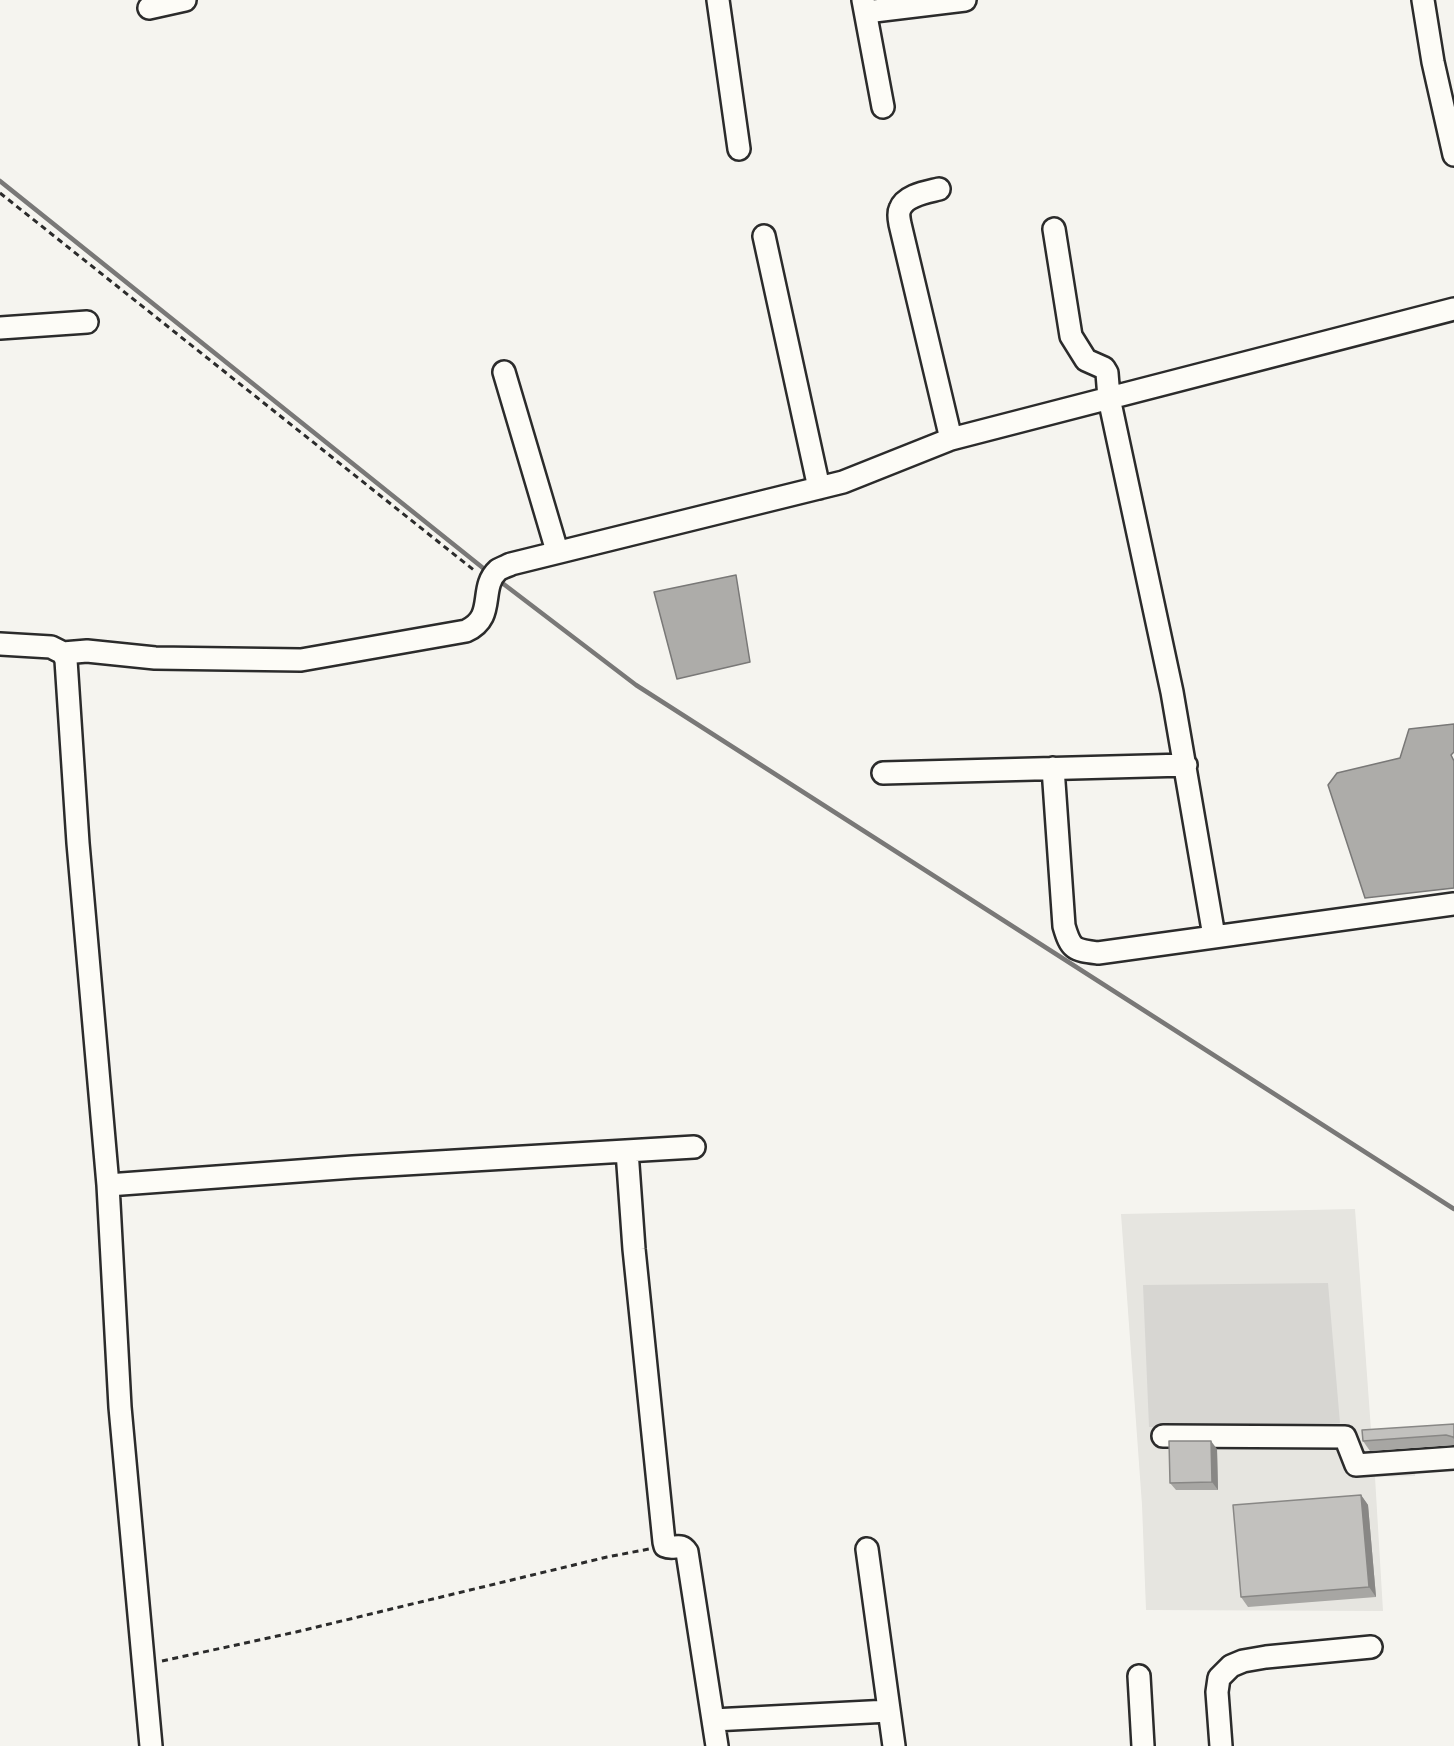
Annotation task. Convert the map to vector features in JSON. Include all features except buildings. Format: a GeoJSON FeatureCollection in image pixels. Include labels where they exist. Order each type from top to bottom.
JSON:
{"type":"FeatureCollection","features":[{"type":"Feature","properties":{"kind":"street"},"geometry":{"type":"LineString","coordinates":[[149,8],[185,0]]}},
{"type":"Feature","properties":{"kind":"street"},"geometry":{"type":"LineString","coordinates":[[718,0],[739,149]]}},
{"type":"Feature","properties":{"kind":"street"},"geometry":{"type":"LineString","coordinates":[[883,107],[864,6],[965,0]]}},
{"type":"Feature","properties":{"kind":"street"},"geometry":{"type":"LineString","coordinates":[[1423,0],[1433,62],[1454,155]]}},
{"type":"Feature","properties":{"kind":"street"},"geometry":{"type":"LineString","coordinates":[[939,189],[911,197],[899,209],[900,224],[951,439]]}},
{"type":"Feature","properties":{"kind":"street"},"geometry":{"type":"LineString","coordinates":[[1054,229],[1071,336],[1086,360],[1104,368],[1107,373],[1109,398],[1186,765],[1214,936]]}},
{"type":"Feature","properties":{"kind":"street"},"geometry":{"type":"LineString","coordinates":[[764,236],[819,488]]}},
{"type":"Feature","properties":{"kind":"street"},"geometry":{"type":"LineString","coordinates":[[0,644],[51,647],[63,652],[87,651],[155,657],[301,660],[466,631],[476,626],[483,618],[493,578],[511,564],[843,482],[951,439],[1454,309]]}},
{"type":"Feature","properties":{"kind":"street"},"geometry":{"type":"LineString","coordinates":[[0,328],[87,322]]}},
{"type":"Feature","properties":{"kind":"street"},"geometry":{"type":"LineString","coordinates":[[504,372],[557,551]]}},
{"type":"Feature","properties":{"kind":"street"},"geometry":{"type":"LineString","coordinates":[[63,652],[66,660],[78,843],[108,1185],[120,1407],[151,1746]]}},
{"type":"Feature","properties":{"kind":"street"},"geometry":{"type":"LineString","coordinates":[[883,773],[1186,765]]}},
{"type":"Feature","properties":{"kind":"street"},"geometry":{"type":"LineString","coordinates":[[1053,768],[1064,926],[1069,944],[1078,950],[1098,953],[1454,904]]}},
{"type":"Feature","properties":{"kind":"street"},"geometry":{"type":"LineString","coordinates":[[108,1185],[694,1147]]}},
{"type":"Feature","properties":{"kind":"street"},"geometry":{"type":"LineString","coordinates":[[627,1151],[634,1249],[665,1546],[669,1548],[679,1546],[687,1552],[717,1746]]}},
{"type":"Feature","properties":{"kind":"street"},"geometry":{"type":"LineString","coordinates":[[1163,1436],[1345,1437],[1356,1465],[1454,1458]]}},
{"type":"Feature","properties":{"kind":"street"},"geometry":{"type":"LineString","coordinates":[[867,1549],[894,1746]]}},
{"type":"Feature","properties":{"kind":"street"},"geometry":{"type":"LineString","coordinates":[[1221,1746],[1217,1692],[1219,1678],[1231,1666],[1243,1661],[1266,1657],[1371,1647]]}},
{"type":"Feature","properties":{"kind":"street"},"geometry":{"type":"LineString","coordinates":[[1139,1676],[1143,1746]]}},
{"type":"Feature","properties":{"kind":"street"},"geometry":{"type":"LineString","coordinates":[[713,1720],[889,1711]]}},
{"type":"Feature","properties":{"kind":"path"},"geometry":{"type":"LineString","coordinates":[[0,193],[493,578]]}},
{"type":"Feature","properties":{"kind":"path"},"geometry":{"type":"LineString","coordinates":[[145,1665],[296,1632],[607,1557],[665,1546]]}},
{"type":"Feature","properties":{"kind":"shaded area"},"geometry":{"type":"Polygon","coordinates":[[[736,575],[750,662],[677,679],[654,592],[736,575]]]}},
{"type":"Feature","properties":{"kind":"shaded area"},"geometry":{"type":"Polygon","coordinates":[[[1454,724],[1454,752],[1451,755],[1454,761],[1454,888],[1365,898],[1328,785],[1337,773],[1400,758],[1409,729],[1454,724]]]}},
{"type":"Feature","properties":{"kind":"shaded area"},"geometry":{"type":"Polygon","coordinates":[[[1355,1209],[1371,1430],[1454,1426],[1454,1460],[1416,1463],[1415,1476],[1375,1477],[1383,1611],[1146,1610],[1142,1505],[1121,1214],[1355,1209]]]}},
{"type":"Feature","properties":{"kind":"shaded area"},"geometry":{"type":"Polygon","coordinates":[[[1328,1283],[1340,1423],[1149,1427],[1143,1285],[1328,1283]]]}},
{"type":"Feature","properties":{"kind":"waterway"},"geometry":{"type":"LineString","coordinates":[[0,181],[488,572]]}},
{"type":"Feature","properties":{"kind":"waterway"},"geometry":{"type":"LineString","coordinates":[[497,579],[636,685],[1454,1209]]}}]}
